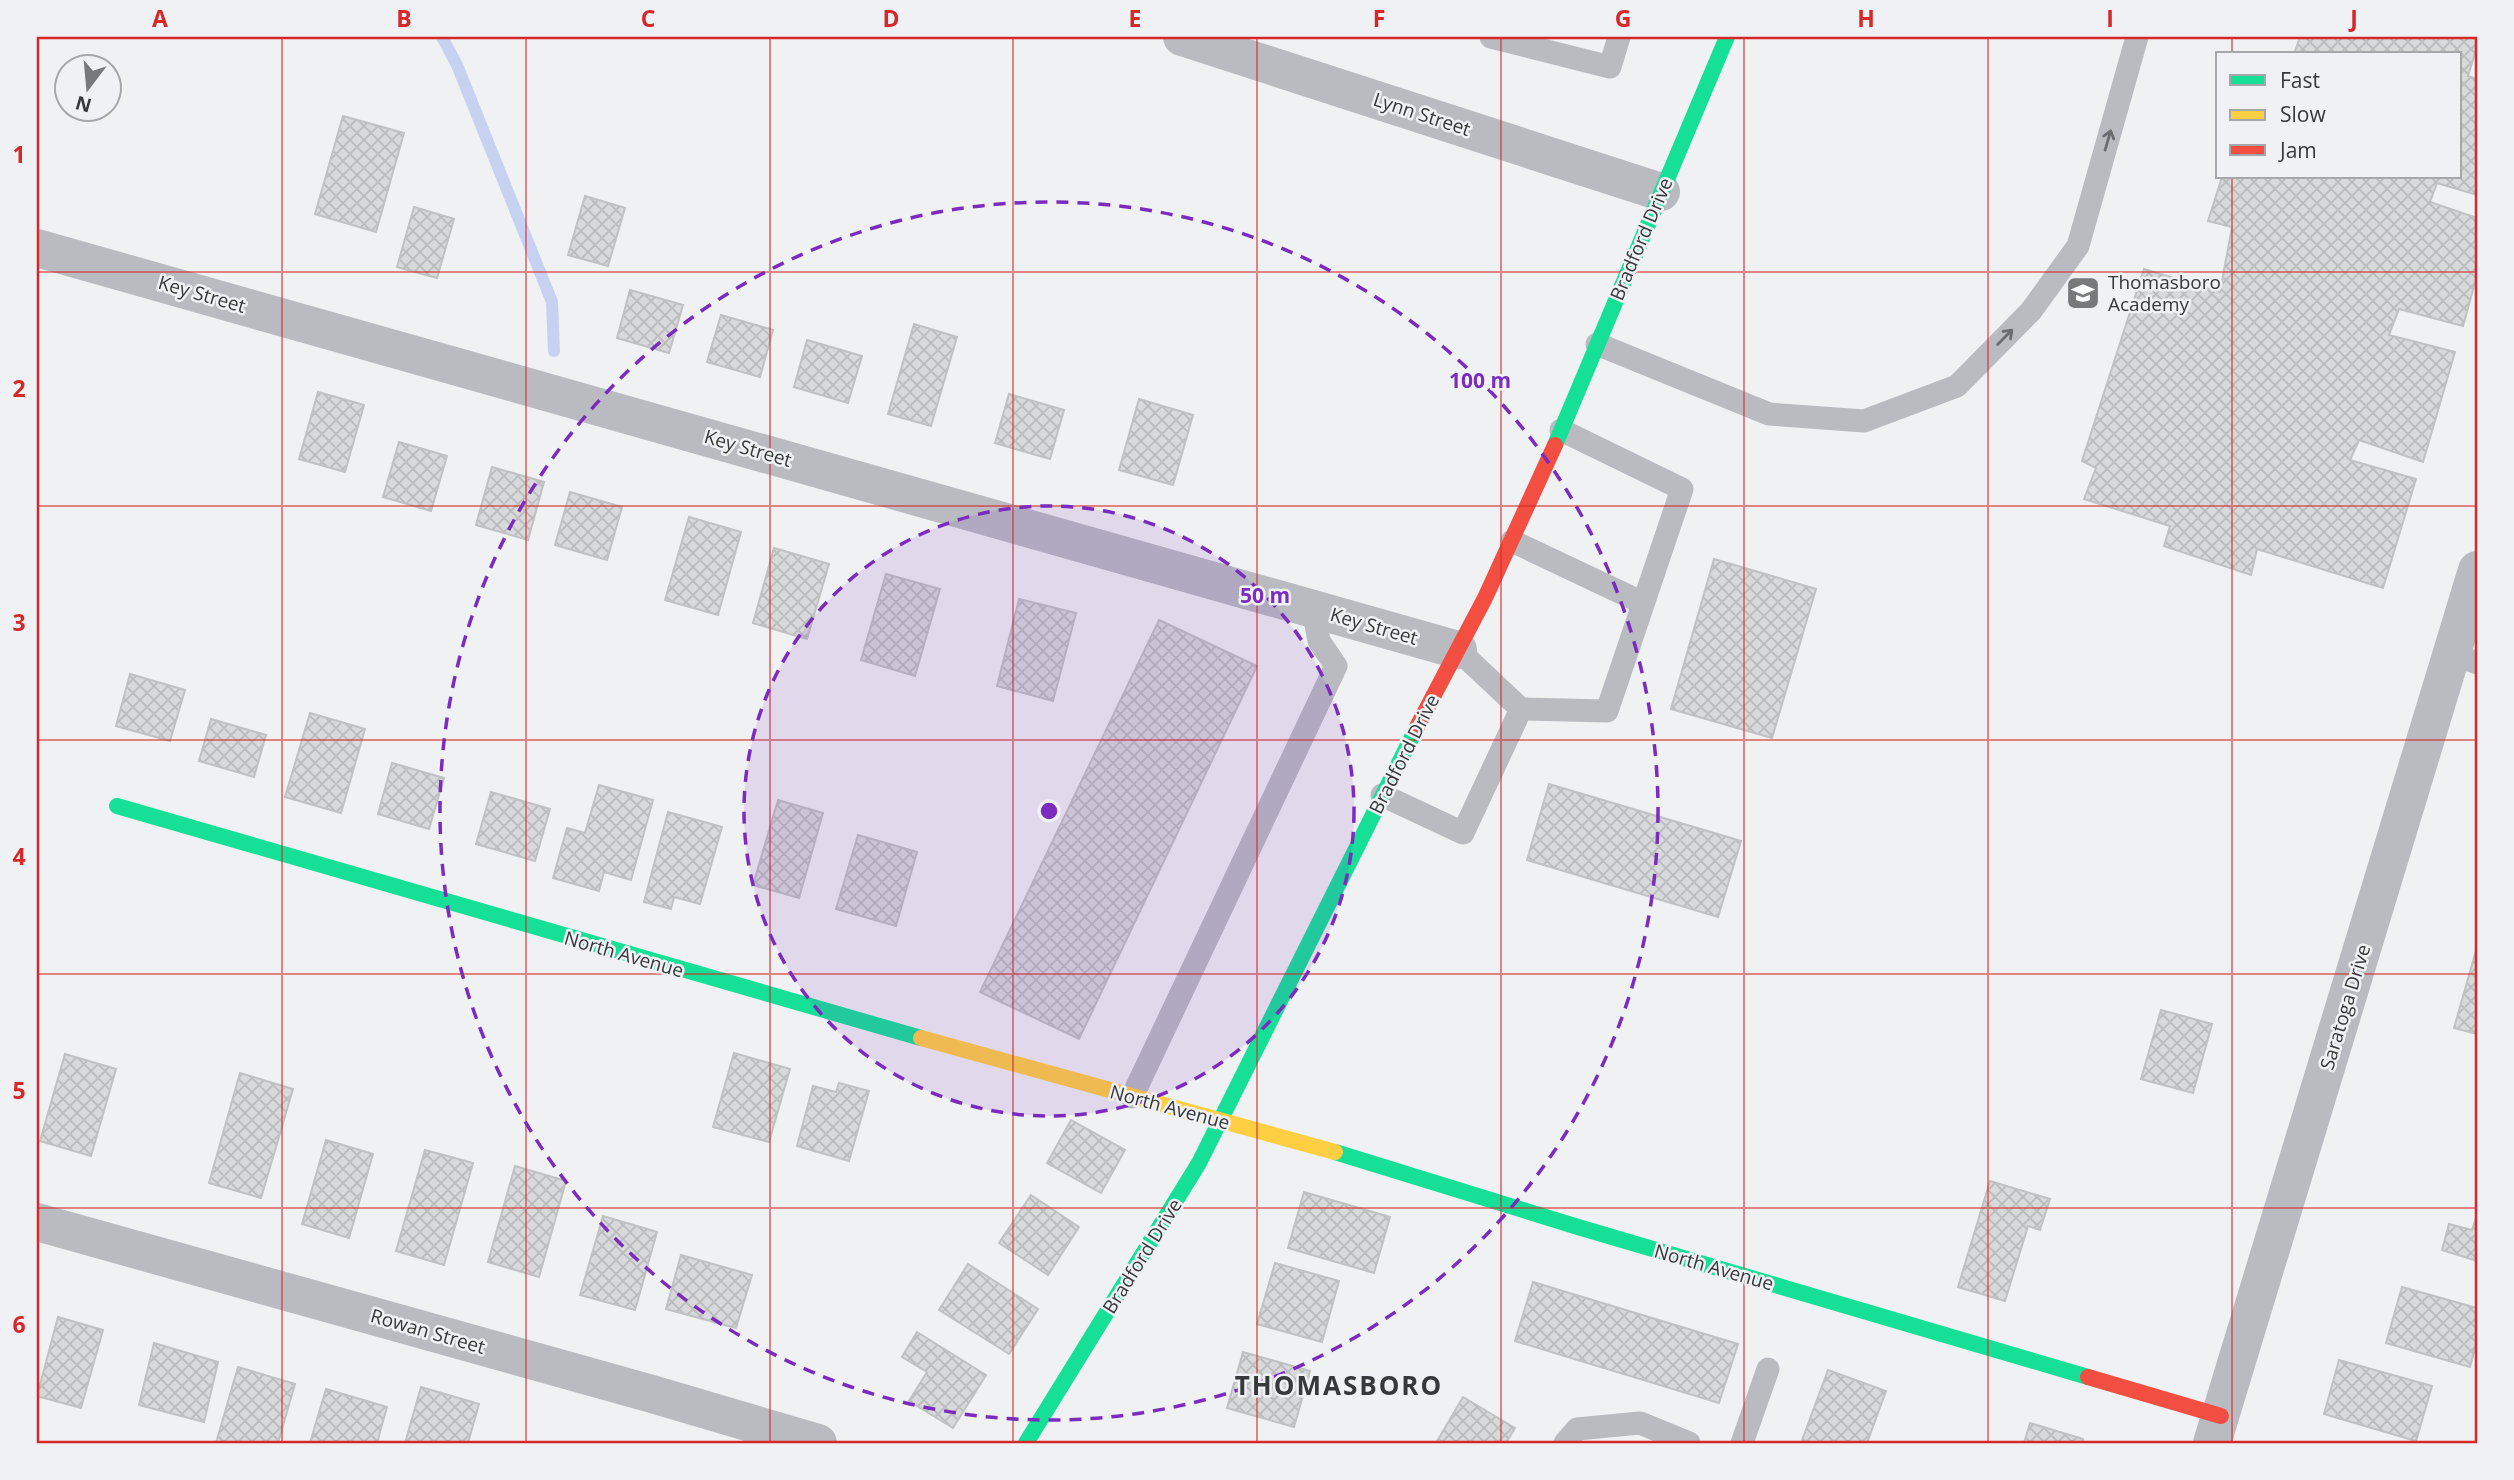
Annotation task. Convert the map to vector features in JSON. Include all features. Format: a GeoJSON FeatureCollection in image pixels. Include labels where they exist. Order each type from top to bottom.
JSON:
{"type":"FeatureCollection","features":[{"type":"Feature","properties":{"kind":"street","name":"Lynn Street"},"geometry":{"type":"LineString","coordinates":[[1182,37],[1661,192]]}},
{"type":"Feature","properties":{"kind":"street","name":"Bradford Drive"},"geometry":{"type":"LineString","coordinates":[[1026,1443],[1199,1163],[1382,795],[1458,650],[1512,541],[1561,430],[1727,37]]}},
{"type":"Feature","properties":{"kind":"street","name":"Key Street"},"geometry":{"type":"LineString","coordinates":[[37,248],[1458,650]]}},
{"type":"Feature","properties":{"kind":"street","name":"Saratoga Drive"},"geometry":{"type":"LineString","coordinates":[[2216,1429],[2465,658],[2477,570]]}},
{"type":"Feature","properties":{"kind":"street","name":"North Avenue"},"geometry":{"type":"LineString","coordinates":[[117,806],[744,989],[1132,1097],[1284,1136],[2216,1429]]}},
{"type":"Feature","properties":{"kind":"street","name":"Rowan Street"},"geometry":{"type":"LineString","coordinates":[[37,1222],[818,1443]]}},
{"type":"Feature","properties":{"kind":"lane"},"geometry":{"type":"LineString","coordinates":[[1490,37],[1610,67],[1619,37]]}},
{"type":"Feature","properties":{"kind":"lane"},"geometry":{"type":"LineString","coordinates":[[1597,344],[1769,414],[1864,421],[1957,386],[2031,311],[2078,246],[2137,37]]}},
{"type":"Feature","properties":{"kind":"lane"},"geometry":{"type":"LineString","coordinates":[[1458,650],[1521,709],[1607,711],[1682,489],[1561,430]]}},
{"type":"Feature","properties":{"kind":"lane"},"geometry":{"type":"LineString","coordinates":[[1512,541],[1643,603]]}},
{"type":"Feature","properties":{"kind":"lane"},"geometry":{"type":"LineString","coordinates":[[1132,1097],[1336,666],[1319,641],[1313,609]]}},
{"type":"Feature","properties":{"kind":"lane"},"geometry":{"type":"LineString","coordinates":[[1382,795],[1462,833],[1521,709]]}},
{"type":"Feature","properties":{"kind":"lane"},"geometry":{"type":"LineString","coordinates":[[1742,1443],[1768,1369]]}},
{"type":"Feature","properties":{"kind":"lane"},"geometry":{"type":"LineString","coordinates":[[1565,1443],[1577,1429],[1640,1423],[1689,1443]]}},
{"type":"Feature","properties":{"kind":"building"},"geometry":{"type":"Polygon","coordinates":[[[2300,37],[2477,37],[2477,54],[2475,53],[2468,76],[2477,79],[2477,195],[2437,183],[2430,202],[2477,218],[2477,275],[2463,326],[2399,309],[2389,335],[2455,352],[2423,462],[2359,440],[2350,460],[2416,479],[2383,588],[2257,549],[2251,575],[2164,546],[2170,526],[2084,499],[2096,468],[2082,461],[2144,269],[2220,292],[2232,227],[2208,221],[2222,178],[2462,178],[2462,52],[2295,52],[2300,37]]]}},
{"type":"Feature","properties":{"kind":"building"},"geometry":{"type":"Polygon","coordinates":[[[343,116],[404,133],[376,232],[315,214],[343,116]]]}},
{"type":"Feature","properties":{"kind":"building"},"geometry":{"type":"Polygon","coordinates":[[[585,196],[625,208],[608,266],[568,255],[585,196]]]}},
{"type":"Feature","properties":{"kind":"building"},"geometry":{"type":"Polygon","coordinates":[[[414,207],[454,219],[437,278],[397,267],[414,207]]]}},
{"type":"Feature","properties":{"kind":"building"},"geometry":{"type":"Polygon","coordinates":[[[630,290],[683,305],[669,353],[617,338],[630,290]]]}},
{"type":"Feature","properties":{"kind":"building"},"geometry":{"type":"Polygon","coordinates":[[[721,315],[773,330],[760,377],[707,362],[721,315]]]}},
{"type":"Feature","properties":{"kind":"building"},"geometry":{"type":"Polygon","coordinates":[[[914,324],[957,337],[931,426],[888,414],[914,324]]]}},
{"type":"Feature","properties":{"kind":"building"},"geometry":{"type":"Polygon","coordinates":[[[807,340],[862,356],[848,403],[794,387],[807,340]]]}},
{"type":"Feature","properties":{"kind":"building"},"geometry":{"type":"Polygon","coordinates":[[[318,392],[364,405],[345,472],[299,459],[318,392]]]}},
{"type":"Feature","properties":{"kind":"building"},"geometry":{"type":"Polygon","coordinates":[[[1009,394],[1064,410],[1050,459],[995,443],[1009,394]]]}},
{"type":"Feature","properties":{"kind":"building"},"geometry":{"type":"Polygon","coordinates":[[[1139,399],[1193,415],[1173,485],[1119,470],[1139,399]]]}},
{"type":"Feature","properties":{"kind":"building"},"geometry":{"type":"Polygon","coordinates":[[[399,442],[447,456],[431,511],[383,497],[399,442]]]}},
{"type":"Feature","properties":{"kind":"building"},"geometry":{"type":"Polygon","coordinates":[[[492,467],[544,482],[528,540],[476,525],[492,467]]]}},
{"type":"Feature","properties":{"kind":"building"},"geometry":{"type":"Polygon","coordinates":[[[570,492],[622,507],[607,560],[555,545],[570,492]]]}},
{"type":"Feature","properties":{"kind":"building"},"geometry":{"type":"Polygon","coordinates":[[[689,517],[741,532],[718,615],[665,600],[689,517]]]}},
{"type":"Feature","properties":{"kind":"building"},"geometry":{"type":"Polygon","coordinates":[[[774,548],[829,564],[807,639],[753,623],[774,548]]]}},
{"type":"Feature","properties":{"kind":"building"},"geometry":{"type":"Polygon","coordinates":[[[1714,559],[1816,589],[1772,738],[1671,709],[1714,559]]]}},
{"type":"Feature","properties":{"kind":"building"},"geometry":{"type":"Polygon","coordinates":[[[886,574],[940,589],[915,676],[861,660],[886,574]]]}},
{"type":"Feature","properties":{"kind":"building"},"geometry":{"type":"Polygon","coordinates":[[[1019,599],[1076,613],[1053,701],[997,686],[1019,599]]]}},
{"type":"Feature","properties":{"kind":"building"},"geometry":{"type":"Polygon","coordinates":[[[1159,620],[1257,666],[1079,1039],[980,992],[1159,620]]]}},
{"type":"Feature","properties":{"kind":"building"},"geometry":{"type":"Polygon","coordinates":[[[130,674],[185,690],[170,741],[116,726],[130,674]]]}},
{"type":"Feature","properties":{"kind":"building"},"geometry":{"type":"Polygon","coordinates":[[[310,713],[365,729],[341,813],[285,797],[310,713]]]}},
{"type":"Feature","properties":{"kind":"building"},"geometry":{"type":"Polygon","coordinates":[[[211,719],[266,735],[254,777],[199,761],[211,719]]]}},
{"type":"Feature","properties":{"kind":"building"},"geometry":{"type":"Polygon","coordinates":[[[392,763],[444,778],[429,829],[378,814],[392,763]]]}},
{"type":"Feature","properties":{"kind":"building"},"geometry":{"type":"Polygon","coordinates":[[[1549,784],[1741,841],[1718,917],[1527,860],[1549,784]]]}},
{"type":"Feature","properties":{"kind":"building"},"geometry":{"type":"Polygon","coordinates":[[[599,785],[653,800],[631,880],[604,872],[599,891],[553,878],[567,828],[585,833],[599,785]]]}},
{"type":"Feature","properties":{"kind":"building"},"geometry":{"type":"Polygon","coordinates":[[[491,792],[550,809],[535,861],[476,844],[491,792]]]}},
{"type":"Feature","properties":{"kind":"building"},"geometry":{"type":"Polygon","coordinates":[[[778,800],[823,813],[799,898],[753,885],[778,800]]]}},
{"type":"Feature","properties":{"kind":"building"},"geometry":{"type":"Polygon","coordinates":[[[668,812],[722,827],[700,904],[674,897],[671,909],[644,902],[668,812]]]}},
{"type":"Feature","properties":{"kind":"building"},"geometry":{"type":"Polygon","coordinates":[[[858,835],[917,852],[896,926],[836,909],[858,835]]]}},
{"type":"Feature","properties":{"kind":"building"},"geometry":{"type":"Polygon","coordinates":[[[2477,947],[2477,1034],[2454,1028],[2477,947]]]}},
{"type":"Feature","properties":{"kind":"building"},"geometry":{"type":"Polygon","coordinates":[[[2161,1010],[2212,1024],[2193,1093],[2141,1079],[2161,1010]]]}},
{"type":"Feature","properties":{"kind":"building"},"geometry":{"type":"Polygon","coordinates":[[[734,1053],[790,1069],[769,1142],[713,1127],[734,1053]]]}},
{"type":"Feature","properties":{"kind":"building"},"geometry":{"type":"Polygon","coordinates":[[[65,1054],[116,1069],[91,1156],[40,1141],[65,1054]]]}},
{"type":"Feature","properties":{"kind":"building"},"geometry":{"type":"Polygon","coordinates":[[[240,1073],[293,1089],[261,1198],[209,1183],[240,1073]]]}},
{"type":"Feature","properties":{"kind":"building"},"geometry":{"type":"Polygon","coordinates":[[[839,1083],[869,1091],[849,1161],[797,1146],[813,1086],[836,1092],[839,1083]]]}},
{"type":"Feature","properties":{"kind":"building"},"geometry":{"type":"Polygon","coordinates":[[[1071,1120],[1125,1150],[1101,1193],[1047,1163],[1071,1120]]]}},
{"type":"Feature","properties":{"kind":"building"},"geometry":{"type":"Polygon","coordinates":[[[326,1140],[373,1154],[349,1238],[302,1224],[326,1140]]]}},
{"type":"Feature","properties":{"kind":"building"},"geometry":{"type":"Polygon","coordinates":[[[425,1150],[473,1163],[444,1265],[396,1251],[425,1150]]]}},
{"type":"Feature","properties":{"kind":"building"},"geometry":{"type":"Polygon","coordinates":[[[515,1166],[566,1181],[539,1277],[488,1262],[515,1166]]]}},
{"type":"Feature","properties":{"kind":"building"},"geometry":{"type":"Polygon","coordinates":[[[1990,1181],[2050,1199],[2040,1230],[2028,1226],[2005,1301],[1958,1287],[1990,1181]]]}},
{"type":"Feature","properties":{"kind":"building"},"geometry":{"type":"Polygon","coordinates":[[[1304,1192],[1390,1217],[1374,1273],[1288,1248],[1304,1192]]]}},
{"type":"Feature","properties":{"kind":"building"},"geometry":{"type":"Polygon","coordinates":[[[1031,1195],[1079,1227],[1048,1275],[999,1243],[1031,1195]]]}},
{"type":"Feature","properties":{"kind":"building"},"geometry":{"type":"Polygon","coordinates":[[[2477,1215],[2477,1261],[2442,1250],[2449,1224],[2472,1230],[2477,1215]]]}},
{"type":"Feature","properties":{"kind":"building"},"geometry":{"type":"Polygon","coordinates":[[[603,1216],[657,1232],[635,1310],[580,1295],[603,1216]]]}},
{"type":"Feature","properties":{"kind":"building"},"geometry":{"type":"Polygon","coordinates":[[[681,1255],[752,1275],[736,1328],[666,1309],[681,1255]]]}},
{"type":"Feature","properties":{"kind":"building"},"geometry":{"type":"Polygon","coordinates":[[[1275,1263],[1339,1281],[1322,1342],[1257,1324],[1275,1263]]]}},
{"type":"Feature","properties":{"kind":"building"},"geometry":{"type":"Polygon","coordinates":[[[968,1264],[1038,1309],[1009,1354],[939,1310],[968,1264]]]}},
{"type":"Feature","properties":{"kind":"building"},"geometry":{"type":"Polygon","coordinates":[[[1533,1282],[1738,1344],[1719,1403],[1515,1341],[1533,1282]]]}},
{"type":"Feature","properties":{"kind":"building"},"geometry":{"type":"Polygon","coordinates":[[[2402,1287],[2477,1308],[2477,1341],[2470,1367],[2386,1343],[2402,1287]]]}},
{"type":"Feature","properties":{"kind":"building"},"geometry":{"type":"Polygon","coordinates":[[[58,1317],[103,1330],[81,1408],[37,1396],[58,1317]]]}},
{"type":"Feature","properties":{"kind":"building"},"geometry":{"type":"Polygon","coordinates":[[[917,1332],[986,1375],[953,1428],[909,1401],[927,1372],[902,1357],[917,1332]]]}},
{"type":"Feature","properties":{"kind":"building"},"geometry":{"type":"Polygon","coordinates":[[[154,1343],[218,1362],[204,1422],[139,1405],[154,1343]]]}},
{"type":"Feature","properties":{"kind":"building"},"geometry":{"type":"Polygon","coordinates":[[[1243,1352],[1310,1371],[1294,1427],[1227,1408],[1243,1352]]]}},
{"type":"Feature","properties":{"kind":"building"},"geometry":{"type":"Polygon","coordinates":[[[2339,1360],[2432,1386],[2416,1441],[2324,1414],[2339,1360]]]}},
{"type":"Feature","properties":{"kind":"building"},"geometry":{"type":"Polygon","coordinates":[[[238,1367],[295,1384],[278,1443],[216,1443],[238,1367]]]}},
{"type":"Feature","properties":{"kind":"building"},"geometry":{"type":"Polygon","coordinates":[[[1828,1370],[1886,1391],[1867,1443],[1801,1443],[1828,1370]]]}},
{"type":"Feature","properties":{"kind":"building"},"geometry":{"type":"Polygon","coordinates":[[[421,1387],[479,1404],[468,1443],[405,1443],[421,1387]]]}},
{"type":"Feature","properties":{"kind":"building"},"geometry":{"type":"Polygon","coordinates":[[[326,1389],[387,1407],[377,1443],[310,1443],[326,1389]]]}},
{"type":"Feature","properties":{"kind":"building"},"geometry":{"type":"Polygon","coordinates":[[[1463,1397],[1515,1428],[1506,1443],[1436,1443],[1463,1397]]]}},
{"type":"Feature","properties":{"kind":"building"},"geometry":{"type":"Polygon","coordinates":[[[2030,1423],[2083,1439],[2082,1443],[2024,1443],[2030,1423]]]}},
{"type":"Feature","properties":{"kind":"waterway"},"geometry":{"type":"LineString","coordinates":[[442,37],[457,65],[552,302],[554,351]]}},
{"type":"Feature","properties":{"kind":"traffic: fast"},"geometry":{"type":"LineString","coordinates":[[1555,445],[1727,37]]}},
{"type":"Feature","properties":{"kind":"traffic: fast"},"geometry":{"type":"LineString","coordinates":[[1026,1443],[1199,1163],[1417,727]]}},
{"type":"Feature","properties":{"kind":"traffic: fast"},"geometry":{"type":"LineString","coordinates":[[117,806],[921,1038]]}},
{"type":"Feature","properties":{"kind":"traffic: fast"},"geometry":{"type":"LineString","coordinates":[[1335,1152],[1578,1227],[2088,1377]]}},
{"type":"Feature","properties":{"kind":"traffic: slow"},"geometry":{"type":"LineString","coordinates":[[921,1038],[1335,1152]]}},
{"type":"Feature","properties":{"kind":"traffic: jam"},"geometry":{"type":"LineString","coordinates":[[1417,727],[1485,598],[1555,445]]}},
{"type":"Feature","properties":{"kind":"traffic: jam"},"geometry":{"type":"LineString","coordinates":[[2088,1377],[2221,1416]]}},
{"type":"Feature","properties":{"kind":"place","name":"Thomasboro Academy"},"geometry":{"type":"Point","coordinates":[2083,293]}},
{"type":"Feature","properties":{"kind":"district","name":"THOMASBORO"},"geometry":{"type":"Point","coordinates":[1339,1385]}}]}
